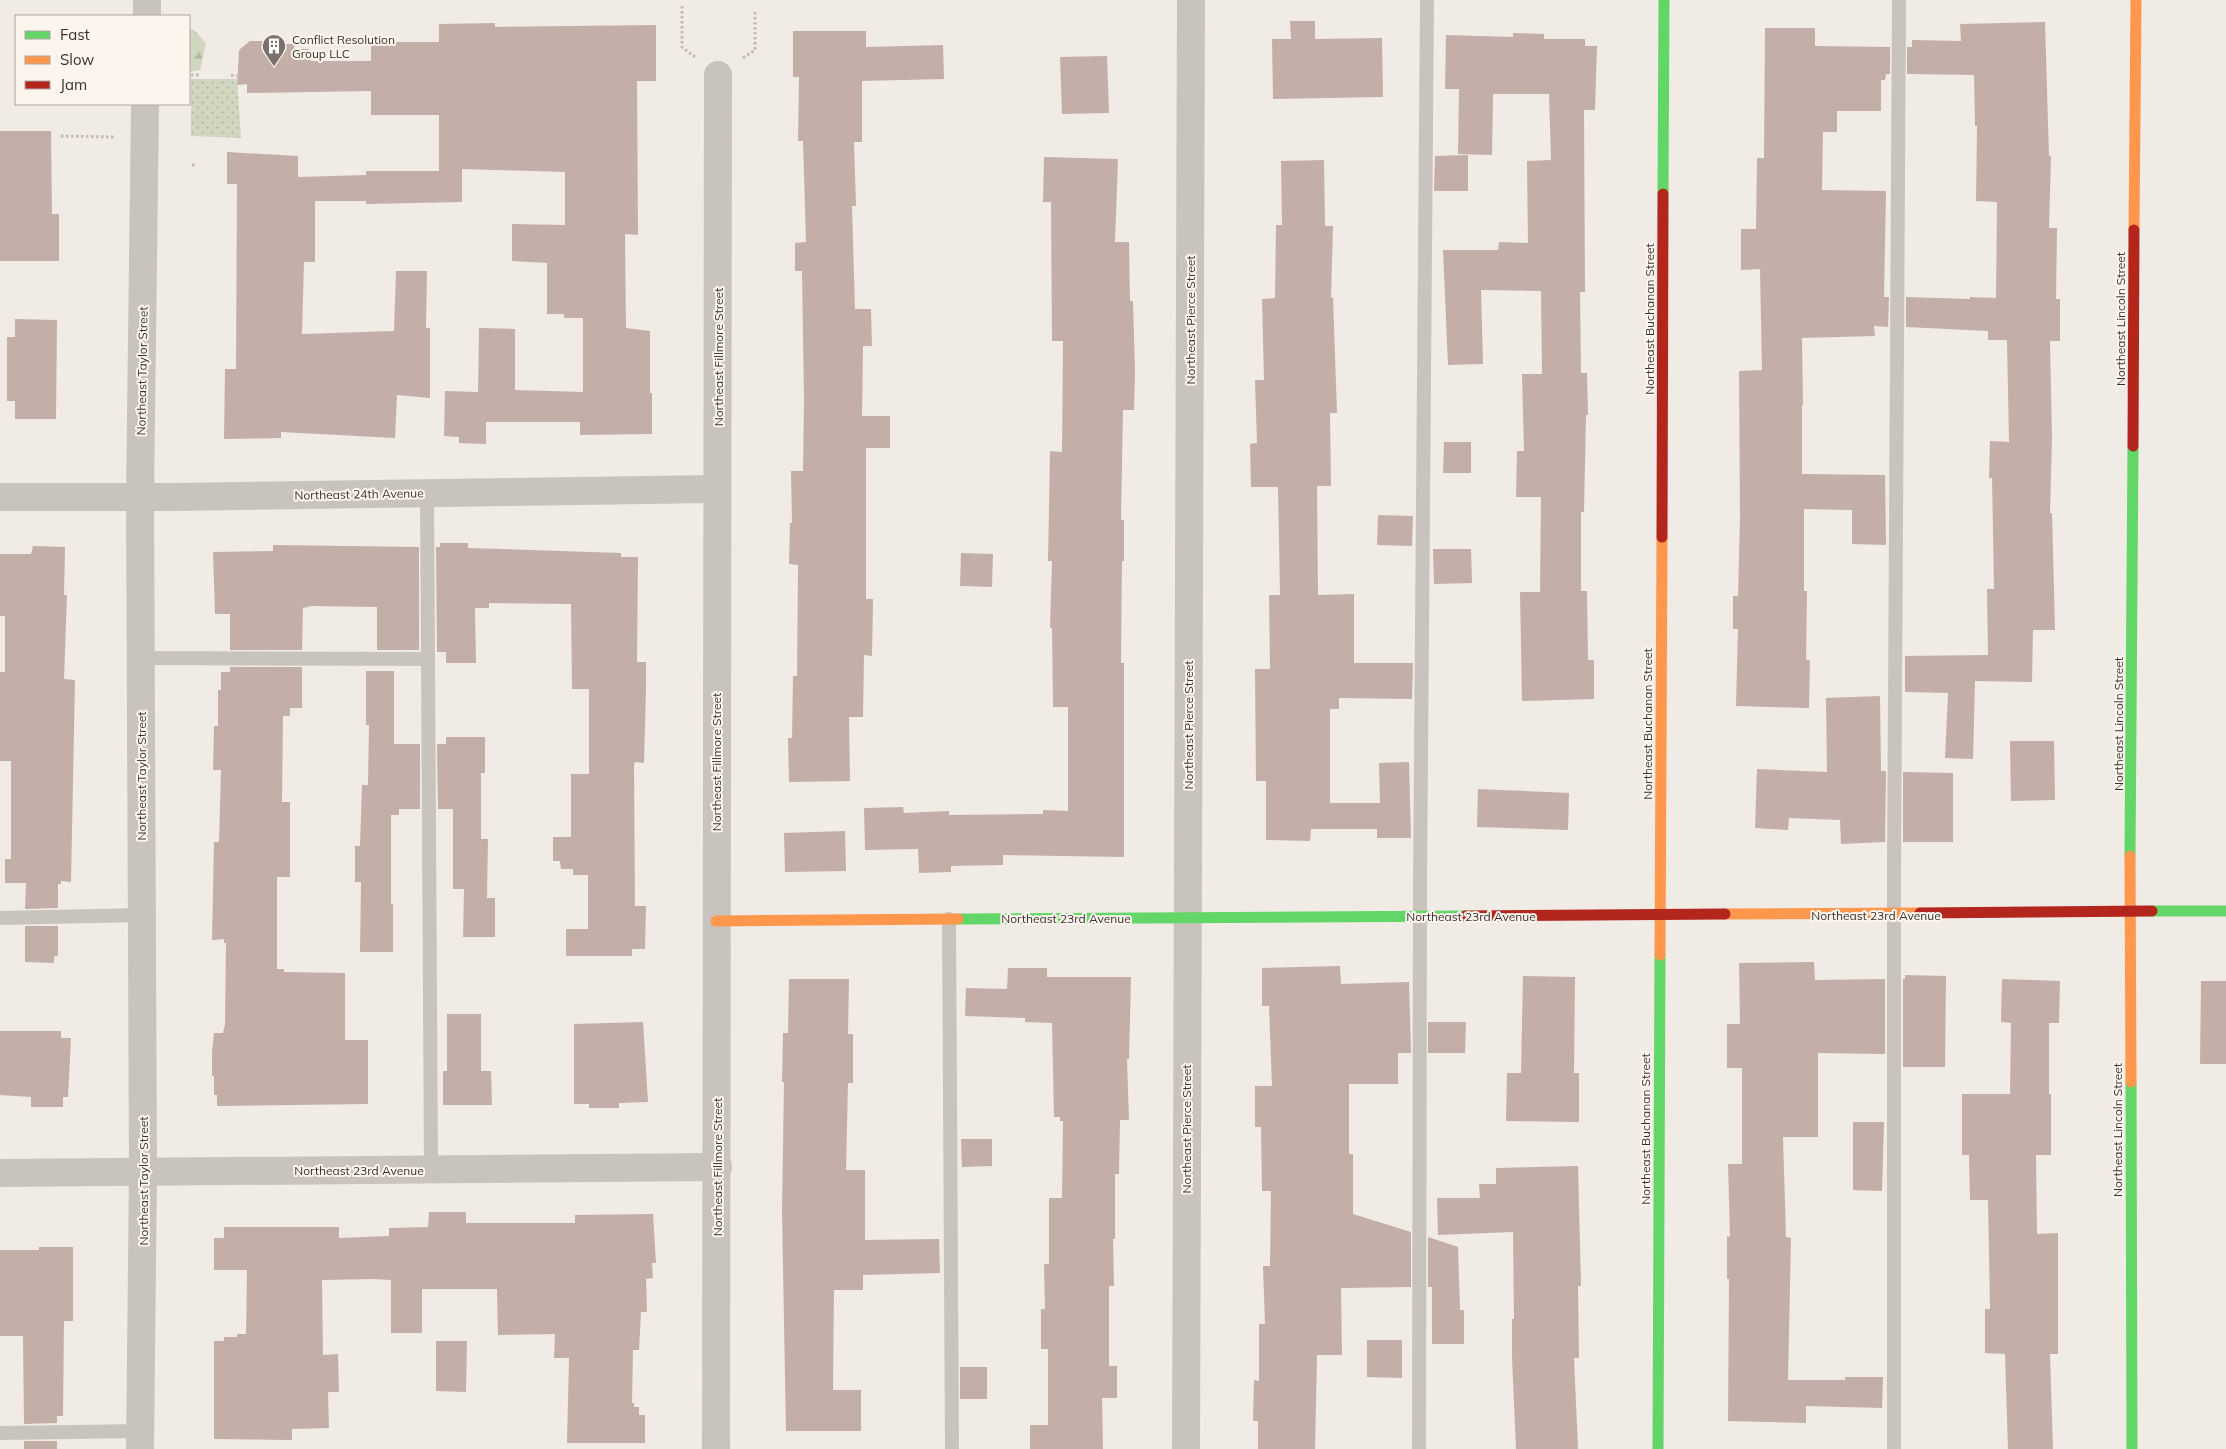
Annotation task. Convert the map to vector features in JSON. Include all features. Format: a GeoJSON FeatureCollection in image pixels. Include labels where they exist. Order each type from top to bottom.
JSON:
{"type":"FeatureCollection","features":[{"type":"Feature","properties":{"kind":"street"},"geometry":{"type":"LineString","coordinates":[[147,0],[147,15]]}},
{"type":"Feature","properties":{"kind":"street","name":"Northeast Pierce Street"},"geometry":{"type":"LineString","coordinates":[[1186,1449],[1191,0]]}},
{"type":"Feature","properties":{"kind":"street","name":"Northeast Buchanan Street"},"geometry":{"type":"LineString","coordinates":[[1658,1449],[1664,0]]}},
{"type":"Feature","properties":{"kind":"street","name":"Northeast Lincoln Street"},"geometry":{"type":"LineString","coordinates":[[2132,1449],[2130,912],[2136,0]]}},
{"type":"Feature","properties":{"kind":"street","name":"Northeast Fillmore Street"},"geometry":{"type":"LineString","coordinates":[[716,1449],[718,1167],[716,921],[718,74]]}},
{"type":"Feature","properties":{"kind":"street","name":"Northeast Taylor Street"},"geometry":{"type":"LineString","coordinates":[[141,1440],[143,1172],[140,496],[145,105]]}},
{"type":"Feature","properties":{"kind":"street","name":"Northeast 24th Avenue"},"geometry":{"type":"LineString","coordinates":[[0,497],[176,497],[717,488]]}},
{"type":"Feature","properties":{"kind":"street","name":"Northeast 23rd Avenue"},"geometry":{"type":"LineString","coordinates":[[716,921],[1894,915],[2226,911]]}},
{"type":"Feature","properties":{"kind":"street","name":"Northeast 23rd Avenue"},"geometry":{"type":"LineString","coordinates":[[0,1173],[718,1167]]}},
{"type":"Feature","properties":{"kind":"lane"},"geometry":{"type":"LineString","coordinates":[[1420,1449],[1420,916],[1427,0]]}},
{"type":"Feature","properties":{"kind":"lane"},"geometry":{"type":"LineString","coordinates":[[1894,1449],[1894,915],[1899,0]]}},
{"type":"Feature","properties":{"kind":"lane"},"geometry":{"type":"LineString","coordinates":[[427,493],[432,1170]]}},
{"type":"Feature","properties":{"kind":"lane"},"geometry":{"type":"LineString","coordinates":[[140,658],[427,659]]}},
{"type":"Feature","properties":{"kind":"lane"},"geometry":{"type":"LineString","coordinates":[[0,918],[142,915]]}},
{"type":"Feature","properties":{"kind":"lane"},"geometry":{"type":"LineString","coordinates":[[949,919],[952,1449]]}},
{"type":"Feature","properties":{"kind":"lane"},"geometry":{"type":"LineString","coordinates":[[0,1433],[141,1440]]}},
{"type":"Feature","properties":{"kind":"path"},"geometry":{"type":"LineString","coordinates":[[682,6],[682,47]]}},
{"type":"Feature","properties":{"kind":"path"},"geometry":{"type":"LineString","coordinates":[[191,75],[199,75]]}},
{"type":"Feature","properties":{"kind":"path"},"geometry":{"type":"LineString","coordinates":[[231,75],[237,76]]}},
{"type":"Feature","properties":{"kind":"path"},"geometry":{"type":"LineString","coordinates":[[61,136],[121,137]]}},
{"type":"Feature","properties":{"kind":"green space"},"geometry":{"type":"Polygon","coordinates":[[[190,29],[194,30],[206,43],[200,70],[190,72],[190,29]]]}},
{"type":"Feature","properties":{"kind":"green space"},"geometry":{"type":"Polygon","coordinates":[[[191,79],[237,79],[241,138],[191,136],[191,79]]]}},
{"type":"Feature","properties":{"kind":"building"},"geometry":{"type":"Polygon","coordinates":[[[1290,21],[1315,21],[1315,39],[1382,38],[1383,97],[1273,99],[1272,39],[1291,39],[1290,21]]]}},
{"type":"Feature","properties":{"kind":"building"},"geometry":{"type":"Polygon","coordinates":[[[2045,22],[2049,156],[2051,156],[2049,228],[2057,228],[2056,299],[2060,299],[2060,341],[2050,341],[2052,438],[2050,513],[2052,513],[2055,630],[2033,630],[2032,682],[1975,681],[1973,759],[1945,758],[1948,693],[1905,692],[1905,656],[1988,655],[1987,589],[1994,589],[1992,478],[1989,478],[1990,441],[2009,442],[2007,340],[1988,340],[1988,331],[1906,327],[1906,297],[1996,298],[1997,202],[1976,201],[1977,126],[1975,126],[1974,75],[1907,74],[1907,47],[1912,47],[1912,40],[1961,41],[1960,24],[2045,22]]]}},
{"type":"Feature","properties":{"kind":"building"},"geometry":{"type":"Polygon","coordinates":[[[495,23],[495,27],[656,25],[656,81],[637,81],[638,235],[625,234],[626,328],[650,331],[652,434],[580,435],[580,422],[486,422],[486,444],[459,443],[459,437],[444,436],[445,391],[478,392],[479,328],[515,329],[515,390],[583,392],[583,318],[564,318],[564,314],[547,314],[547,263],[512,261],[512,224],[565,225],[565,172],[462,169],[462,202],[366,204],[366,201],[315,201],[315,262],[304,262],[302,334],[394,331],[396,271],[427,271],[426,328],[430,328],[430,398],[397,395],[395,438],[281,432],[281,438],[224,439],[225,369],[236,369],[237,184],[227,184],[227,152],[298,156],[298,177],[366,175],[366,171],[439,171],[439,115],[371,115],[371,91],[247,93],[247,84],[237,85],[239,50],[250,41],[269,41],[269,44],[294,44],[294,49],[309,49],[311,61],[371,61],[371,42],[439,42],[439,24],[495,23]]]}},
{"type":"Feature","properties":{"kind":"building"},"geometry":{"type":"Polygon","coordinates":[[[1765,28],[1815,28],[1815,46],[1890,47],[1890,74],[1886,74],[1885,80],[1881,80],[1881,111],[1837,111],[1837,132],[1823,132],[1822,190],[1886,191],[1884,297],[1889,297],[1888,327],[1874,326],[1875,336],[1802,338],[1802,474],[1885,475],[1886,545],[1852,544],[1852,510],[1804,509],[1804,591],[1807,591],[1806,660],[1810,660],[1809,708],[1736,706],[1738,629],[1733,629],[1733,596],[1738,596],[1740,518],[1739,371],[1762,370],[1760,269],[1741,270],[1741,229],[1756,229],[1757,158],[1764,158],[1765,28]]]}},
{"type":"Feature","properties":{"kind":"building"},"geometry":{"type":"Polygon","coordinates":[[[793,31],[866,31],[866,47],[943,45],[944,79],[862,81],[862,142],[854,142],[856,206],[852,206],[855,309],[871,309],[872,346],[863,346],[862,416],[890,416],[890,448],[866,448],[866,599],[873,599],[872,656],[864,655],[863,717],[849,717],[850,781],[789,782],[788,738],[792,738],[793,676],[797,676],[798,565],[789,564],[790,523],[792,523],[791,471],[803,471],[804,399],[802,271],[795,271],[795,243],[806,242],[803,141],[798,141],[799,77],[793,77],[793,31]]]}},
{"type":"Feature","properties":{"kind":"building"},"geometry":{"type":"Polygon","coordinates":[[[1513,33],[1544,34],[1544,39],[1585,39],[1585,46],[1597,46],[1595,110],[1584,110],[1585,292],[1580,292],[1581,373],[1587,373],[1588,415],[1586,415],[1584,512],[1581,512],[1581,591],[1587,591],[1588,660],[1594,660],[1594,699],[1522,701],[1520,592],[1540,592],[1541,497],[1516,497],[1517,451],[1524,451],[1522,374],[1542,374],[1541,291],[1481,290],[1483,364],[1448,365],[1443,250],[1498,250],[1499,242],[1528,243],[1527,161],[1551,160],[1549,94],[1493,94],[1492,155],[1458,154],[1459,89],[1445,89],[1446,35],[1513,37],[1513,33]]]}},
{"type":"Feature","properties":{"kind":"building"},"geometry":{"type":"Polygon","coordinates":[[[1107,56],[1109,113],[1062,114],[1060,57],[1107,56]]]}},
{"type":"Feature","properties":{"kind":"building"},"geometry":{"type":"Polygon","coordinates":[[[0,131],[51,131],[52,214],[59,214],[59,261],[0,261],[0,131]]]}},
{"type":"Feature","properties":{"kind":"building"},"geometry":{"type":"Polygon","coordinates":[[[1468,155],[1468,191],[1434,191],[1435,156],[1468,155]]]}},
{"type":"Feature","properties":{"kind":"building"},"geometry":{"type":"Polygon","coordinates":[[[1044,157],[1118,159],[1115,242],[1129,242],[1130,301],[1133,301],[1135,372],[1134,410],[1123,410],[1121,520],[1124,520],[1124,561],[1122,561],[1121,663],[1124,663],[1124,857],[1003,855],[1003,865],[951,866],[951,872],[919,873],[918,849],[865,850],[864,808],[903,807],[904,813],[949,811],[949,815],[1043,814],[1043,810],[1068,811],[1068,707],[1053,707],[1052,628],[1050,628],[1052,561],[1048,561],[1050,451],[1062,452],[1063,341],[1052,341],[1051,202],[1043,202],[1044,157]]]}},
{"type":"Feature","properties":{"kind":"building"},"geometry":{"type":"Polygon","coordinates":[[[1324,160],[1325,226],[1333,226],[1331,298],[1333,297],[1337,413],[1330,413],[1331,486],[1317,486],[1318,595],[1354,594],[1354,663],[1413,663],[1412,699],[1339,698],[1339,709],[1330,709],[1330,803],[1380,803],[1379,763],[1409,762],[1411,838],[1377,838],[1377,829],[1311,829],[1310,841],[1266,840],[1266,781],[1256,781],[1255,669],[1270,669],[1269,595],[1280,595],[1278,487],[1251,487],[1250,444],[1257,443],[1255,380],[1264,380],[1262,299],[1275,298],[1276,225],[1282,225],[1281,161],[1324,160]]]}},
{"type":"Feature","properties":{"kind":"building"},"geometry":{"type":"Polygon","coordinates":[[[15,319],[57,320],[56,419],[15,419],[15,401],[7,401],[7,337],[15,337],[15,319]]]}},
{"type":"Feature","properties":{"kind":"building"},"geometry":{"type":"Polygon","coordinates":[[[1444,442],[1471,442],[1471,473],[1443,473],[1444,442]]]}},
{"type":"Feature","properties":{"kind":"building"},"geometry":{"type":"Polygon","coordinates":[[[1378,515],[1413,516],[1412,546],[1377,545],[1378,515]]]}},
{"type":"Feature","properties":{"kind":"building"},"geometry":{"type":"Polygon","coordinates":[[[440,543],[468,543],[468,548],[621,553],[621,557],[638,557],[637,662],[646,662],[646,688],[644,763],[635,762],[634,765],[635,906],[646,906],[645,949],[632,949],[632,956],[566,956],[566,929],[588,929],[588,875],[573,875],[573,869],[561,869],[560,861],[553,861],[553,837],[571,837],[571,774],[589,774],[589,689],[572,689],[571,604],[489,603],[489,608],[475,608],[476,663],[446,663],[446,652],[437,652],[436,547],[440,547],[440,543]]]}},
{"type":"Feature","properties":{"kind":"building"},"geometry":{"type":"Polygon","coordinates":[[[273,545],[419,547],[419,650],[377,650],[377,607],[311,606],[303,608],[302,650],[230,650],[230,614],[215,614],[213,552],[273,551],[273,545]]]}},
{"type":"Feature","properties":{"kind":"building"},"geometry":{"type":"Polygon","coordinates":[[[33,546],[65,547],[64,595],[67,595],[64,679],[75,680],[71,882],[61,881],[61,884],[58,884],[58,908],[25,909],[26,883],[5,883],[5,859],[11,859],[11,761],[0,761],[0,672],[5,672],[5,616],[0,616],[0,554],[31,554],[33,546]]]}},
{"type":"Feature","properties":{"kind":"building"},"geometry":{"type":"Polygon","coordinates":[[[1433,549],[1471,549],[1472,583],[1434,584],[1433,549]]]}},
{"type":"Feature","properties":{"kind":"building"},"geometry":{"type":"Polygon","coordinates":[[[961,553],[993,554],[992,587],[960,586],[961,553]]]}},
{"type":"Feature","properties":{"kind":"building"},"geometry":{"type":"Polygon","coordinates":[[[230,667],[302,667],[302,708],[290,708],[290,716],[283,716],[282,802],[290,802],[290,877],[277,877],[277,969],[284,969],[284,972],[345,973],[345,1040],[368,1040],[368,1104],[217,1106],[217,1095],[214,1095],[214,1076],[212,1076],[212,1052],[214,1033],[223,1033],[225,1024],[226,943],[224,943],[224,939],[212,940],[214,842],[219,842],[221,770],[213,770],[214,726],[218,726],[218,690],[221,690],[221,672],[230,672],[230,667]]]}},
{"type":"Feature","properties":{"kind":"building"},"geometry":{"type":"Polygon","coordinates":[[[366,671],[394,671],[394,744],[420,744],[420,809],[399,809],[399,815],[391,815],[393,952],[360,952],[361,882],[355,882],[355,846],[360,846],[362,785],[368,785],[369,725],[366,725],[366,671]]]}},
{"type":"Feature","properties":{"kind":"building"},"geometry":{"type":"Polygon","coordinates":[[[1880,696],[1881,771],[1886,771],[1885,842],[1841,844],[1840,820],[1789,818],[1788,830],[1755,828],[1757,769],[1827,772],[1826,698],[1880,696]]]}},
{"type":"Feature","properties":{"kind":"building"},"geometry":{"type":"Polygon","coordinates":[[[446,737],[485,737],[485,773],[481,773],[481,839],[488,839],[487,898],[495,898],[495,937],[463,937],[464,889],[453,889],[453,809],[438,809],[437,744],[446,744],[446,737]]]}},
{"type":"Feature","properties":{"kind":"building"},"geometry":{"type":"Polygon","coordinates":[[[2010,741],[2054,741],[2055,800],[2011,801],[2010,741]]]}},
{"type":"Feature","properties":{"kind":"building"},"geometry":{"type":"Polygon","coordinates":[[[1903,772],[1953,773],[1953,842],[1903,842],[1903,772]]]}},
{"type":"Feature","properties":{"kind":"building"},"geometry":{"type":"Polygon","coordinates":[[[1478,789],[1569,793],[1568,830],[1477,827],[1478,789]]]}},
{"type":"Feature","properties":{"kind":"building"},"geometry":{"type":"Polygon","coordinates":[[[845,831],[846,871],[785,872],[784,833],[845,831]]]}},
{"type":"Feature","properties":{"kind":"building"},"geometry":{"type":"Polygon","coordinates":[[[25,926],[58,926],[58,956],[54,956],[54,963],[25,962],[25,926]]]}},
{"type":"Feature","properties":{"kind":"building"},"geometry":{"type":"Polygon","coordinates":[[[1814,962],[1815,980],[1885,979],[1885,1054],[1818,1053],[1818,1137],[1783,1137],[1786,1237],[1791,1238],[1788,1380],[1845,1380],[1845,1377],[1883,1377],[1882,1408],[1806,1406],[1806,1423],[1728,1421],[1729,1279],[1727,1279],[1727,1236],[1730,1237],[1728,1164],[1742,1164],[1742,1068],[1727,1068],[1727,1024],[1740,1024],[1739,963],[1814,962]]]}},
{"type":"Feature","properties":{"kind":"building"},"geometry":{"type":"Polygon","coordinates":[[[1340,966],[1341,984],[1409,982],[1411,1053],[1398,1053],[1398,1084],[1349,1084],[1349,1154],[1353,1154],[1353,1214],[1411,1232],[1411,1287],[1341,1288],[1342,1355],[1317,1355],[1315,1449],[1258,1449],[1258,1421],[1253,1421],[1254,1380],[1259,1381],[1259,1324],[1265,1324],[1263,1266],[1270,1266],[1271,1191],[1262,1191],[1261,1127],[1255,1127],[1255,1086],[1272,1086],[1269,1006],[1262,1006],[1262,968],[1340,966]]]}},
{"type":"Feature","properties":{"kind":"building"},"geometry":{"type":"Polygon","coordinates":[[[1008,968],[1047,968],[1047,977],[1131,977],[1129,1059],[1127,1059],[1129,1120],[1120,1120],[1119,1174],[1115,1174],[1114,1286],[1109,1286],[1109,1366],[1117,1366],[1117,1398],[1102,1398],[1103,1449],[1030,1449],[1030,1425],[1048,1425],[1048,1349],[1041,1349],[1041,1309],[1045,1309],[1044,1264],[1049,1264],[1049,1198],[1062,1198],[1063,1121],[1060,1121],[1060,1117],[1054,1117],[1052,1023],[1025,1022],[1025,1018],[965,1016],[966,988],[1007,989],[1008,968]]]}},
{"type":"Feature","properties":{"kind":"building"},"geometry":{"type":"Polygon","coordinates":[[[1905,975],[1946,976],[1945,1067],[1903,1067],[1903,979],[1905,979],[1905,975]]]}},
{"type":"Feature","properties":{"kind":"building"},"geometry":{"type":"Polygon","coordinates":[[[1523,976],[1575,977],[1574,1073],[1579,1073],[1579,1122],[1506,1121],[1507,1073],[1521,1073],[1523,976]]]}},
{"type":"Feature","properties":{"kind":"building"},"geometry":{"type":"Polygon","coordinates":[[[789,979],[849,979],[848,1034],[853,1034],[853,1083],[848,1083],[846,1170],[865,1170],[865,1240],[939,1239],[940,1273],[863,1275],[863,1290],[834,1290],[833,1390],[861,1390],[861,1431],[786,1431],[782,1212],[784,1082],[782,1082],[783,1033],[788,1033],[789,979]]]}},
{"type":"Feature","properties":{"kind":"building"},"geometry":{"type":"Polygon","coordinates":[[[2002,979],[2060,981],[2059,1023],[2049,1023],[2051,1155],[2036,1155],[2037,1234],[2058,1233],[2058,1354],[2050,1354],[2053,1449],[2008,1449],[2005,1354],[1985,1353],[1985,1309],[1990,1309],[1988,1200],[1970,1200],[1969,1155],[1962,1155],[1962,1094],[2010,1094],[2011,1023],[2001,1022],[2002,979]]]}},
{"type":"Feature","properties":{"kind":"building"},"geometry":{"type":"Polygon","coordinates":[[[2201,981],[2226,981],[2226,1064],[2200,1064],[2201,981]]]}},
{"type":"Feature","properties":{"kind":"building"},"geometry":{"type":"Polygon","coordinates":[[[447,1014],[481,1014],[481,1071],[491,1071],[492,1105],[443,1105],[443,1071],[447,1071],[447,1014]]]}},
{"type":"Feature","properties":{"kind":"building"},"geometry":{"type":"Polygon","coordinates":[[[643,1022],[648,1102],[619,1103],[619,1108],[589,1108],[589,1104],[574,1104],[574,1024],[643,1022]]]}},
{"type":"Feature","properties":{"kind":"building"},"geometry":{"type":"Polygon","coordinates":[[[1428,1022],[1466,1022],[1465,1053],[1428,1053],[1428,1022]]]}},
{"type":"Feature","properties":{"kind":"building"},"geometry":{"type":"Polygon","coordinates":[[[0,1031],[61,1031],[61,1038],[71,1038],[68,1097],[63,1097],[63,1107],[31,1107],[31,1097],[0,1095],[0,1031]]]}},
{"type":"Feature","properties":{"kind":"building"},"geometry":{"type":"Polygon","coordinates":[[[1853,1122],[1884,1122],[1882,1191],[1853,1190],[1853,1122]]]}},
{"type":"Feature","properties":{"kind":"building"},"geometry":{"type":"Polygon","coordinates":[[[961,1139],[992,1139],[992,1166],[962,1167],[961,1139]]]}},
{"type":"Feature","properties":{"kind":"building"},"geometry":{"type":"Polygon","coordinates":[[[1578,1166],[1581,1286],[1578,1286],[1579,1358],[1574,1358],[1578,1449],[1516,1449],[1512,1358],[1512,1319],[1514,1319],[1513,1232],[1438,1235],[1437,1198],[1480,1198],[1479,1184],[1496,1184],[1496,1168],[1578,1166]]]}},
{"type":"Feature","properties":{"kind":"building"},"geometry":{"type":"Polygon","coordinates":[[[429,1212],[466,1212],[466,1223],[575,1223],[575,1215],[653,1214],[656,1263],[652,1263],[653,1278],[646,1279],[647,1312],[641,1312],[639,1350],[633,1350],[632,1403],[634,1403],[634,1407],[639,1407],[639,1415],[645,1415],[645,1443],[567,1443],[569,1358],[554,1358],[555,1334],[498,1335],[497,1289],[422,1289],[422,1333],[391,1333],[391,1280],[372,1279],[322,1280],[323,1355],[338,1354],[339,1392],[328,1392],[329,1428],[292,1429],[292,1440],[214,1439],[214,1341],[224,1341],[224,1337],[237,1337],[237,1334],[246,1334],[247,1270],[214,1270],[214,1238],[224,1238],[224,1227],[339,1227],[339,1238],[389,1236],[389,1228],[428,1227],[429,1212]]]}},
{"type":"Feature","properties":{"kind":"building"},"geometry":{"type":"Polygon","coordinates":[[[1428,1237],[1458,1247],[1460,1310],[1464,1310],[1464,1344],[1432,1344],[1432,1287],[1428,1287],[1428,1237]]]}},
{"type":"Feature","properties":{"kind":"building"},"geometry":{"type":"Polygon","coordinates":[[[39,1247],[73,1247],[73,1321],[64,1321],[63,1416],[57,1416],[57,1423],[24,1424],[23,1336],[0,1336],[0,1250],[39,1250],[39,1247]]]}},
{"type":"Feature","properties":{"kind":"building"},"geometry":{"type":"Polygon","coordinates":[[[1367,1340],[1402,1340],[1402,1378],[1367,1377],[1367,1340]]]}},
{"type":"Feature","properties":{"kind":"building"},"geometry":{"type":"Polygon","coordinates":[[[436,1341],[467,1341],[466,1392],[436,1391],[436,1341]]]}},
{"type":"Feature","properties":{"kind":"building"},"geometry":{"type":"Polygon","coordinates":[[[960,1367],[987,1367],[987,1399],[960,1399],[960,1367]]]}},
{"type":"Feature","properties":{"kind":"building"},"geometry":{"type":"Polygon","coordinates":[[[24,1441],[57,1441],[57,1449],[24,1449],[24,1441]]]}},
{"type":"Feature","properties":{"kind":"traffic: fast"},"geometry":{"type":"LineString","coordinates":[[1663,194],[1664,0]]}},
{"type":"Feature","properties":{"kind":"traffic: fast"},"geometry":{"type":"LineString","coordinates":[[2130,856],[2133,446]]}},
{"type":"Feature","properties":{"kind":"traffic: fast"},"geometry":{"type":"LineString","coordinates":[[2152,911],[2226,911]]}},
{"type":"Feature","properties":{"kind":"traffic: fast"},"geometry":{"type":"LineString","coordinates":[[958,919],[1465,916]]}},
{"type":"Feature","properties":{"kind":"traffic: fast"},"geometry":{"type":"LineString","coordinates":[[1658,1449],[1660,955]]}},
{"type":"Feature","properties":{"kind":"traffic: fast"},"geometry":{"type":"LineString","coordinates":[[2131,1082],[2132,1449]]}},
{"type":"Feature","properties":{"kind":"traffic: slow"},"geometry":{"type":"LineString","coordinates":[[2134,230],[2136,0]]}},
{"type":"Feature","properties":{"kind":"traffic: slow"},"geometry":{"type":"LineString","coordinates":[[1660,955],[1662,537]]}},
{"type":"Feature","properties":{"kind":"traffic: slow"},"geometry":{"type":"LineString","coordinates":[[2130,856],[2131,1082]]}},
{"type":"Feature","properties":{"kind":"traffic: slow"},"geometry":{"type":"LineString","coordinates":[[1725,914],[1920,913]]}},
{"type":"Feature","properties":{"kind":"traffic: slow"},"geometry":{"type":"LineString","coordinates":[[716,921],[958,919]]}},
{"type":"Feature","properties":{"kind":"traffic: jam"},"geometry":{"type":"LineString","coordinates":[[1662,537],[1663,194]]}},
{"type":"Feature","properties":{"kind":"traffic: jam"},"geometry":{"type":"LineString","coordinates":[[2133,446],[2134,230]]}},
{"type":"Feature","properties":{"kind":"traffic: jam"},"geometry":{"type":"LineString","coordinates":[[1920,913],[2152,911]]}},
{"type":"Feature","properties":{"kind":"traffic: jam"},"geometry":{"type":"LineString","coordinates":[[1465,916],[1725,914]]}},
{"type":"Feature","properties":{"kind":"place","name":"Conflict Resolution Group LLC"},"geometry":{"type":"Point","coordinates":[274,67]}}]}
